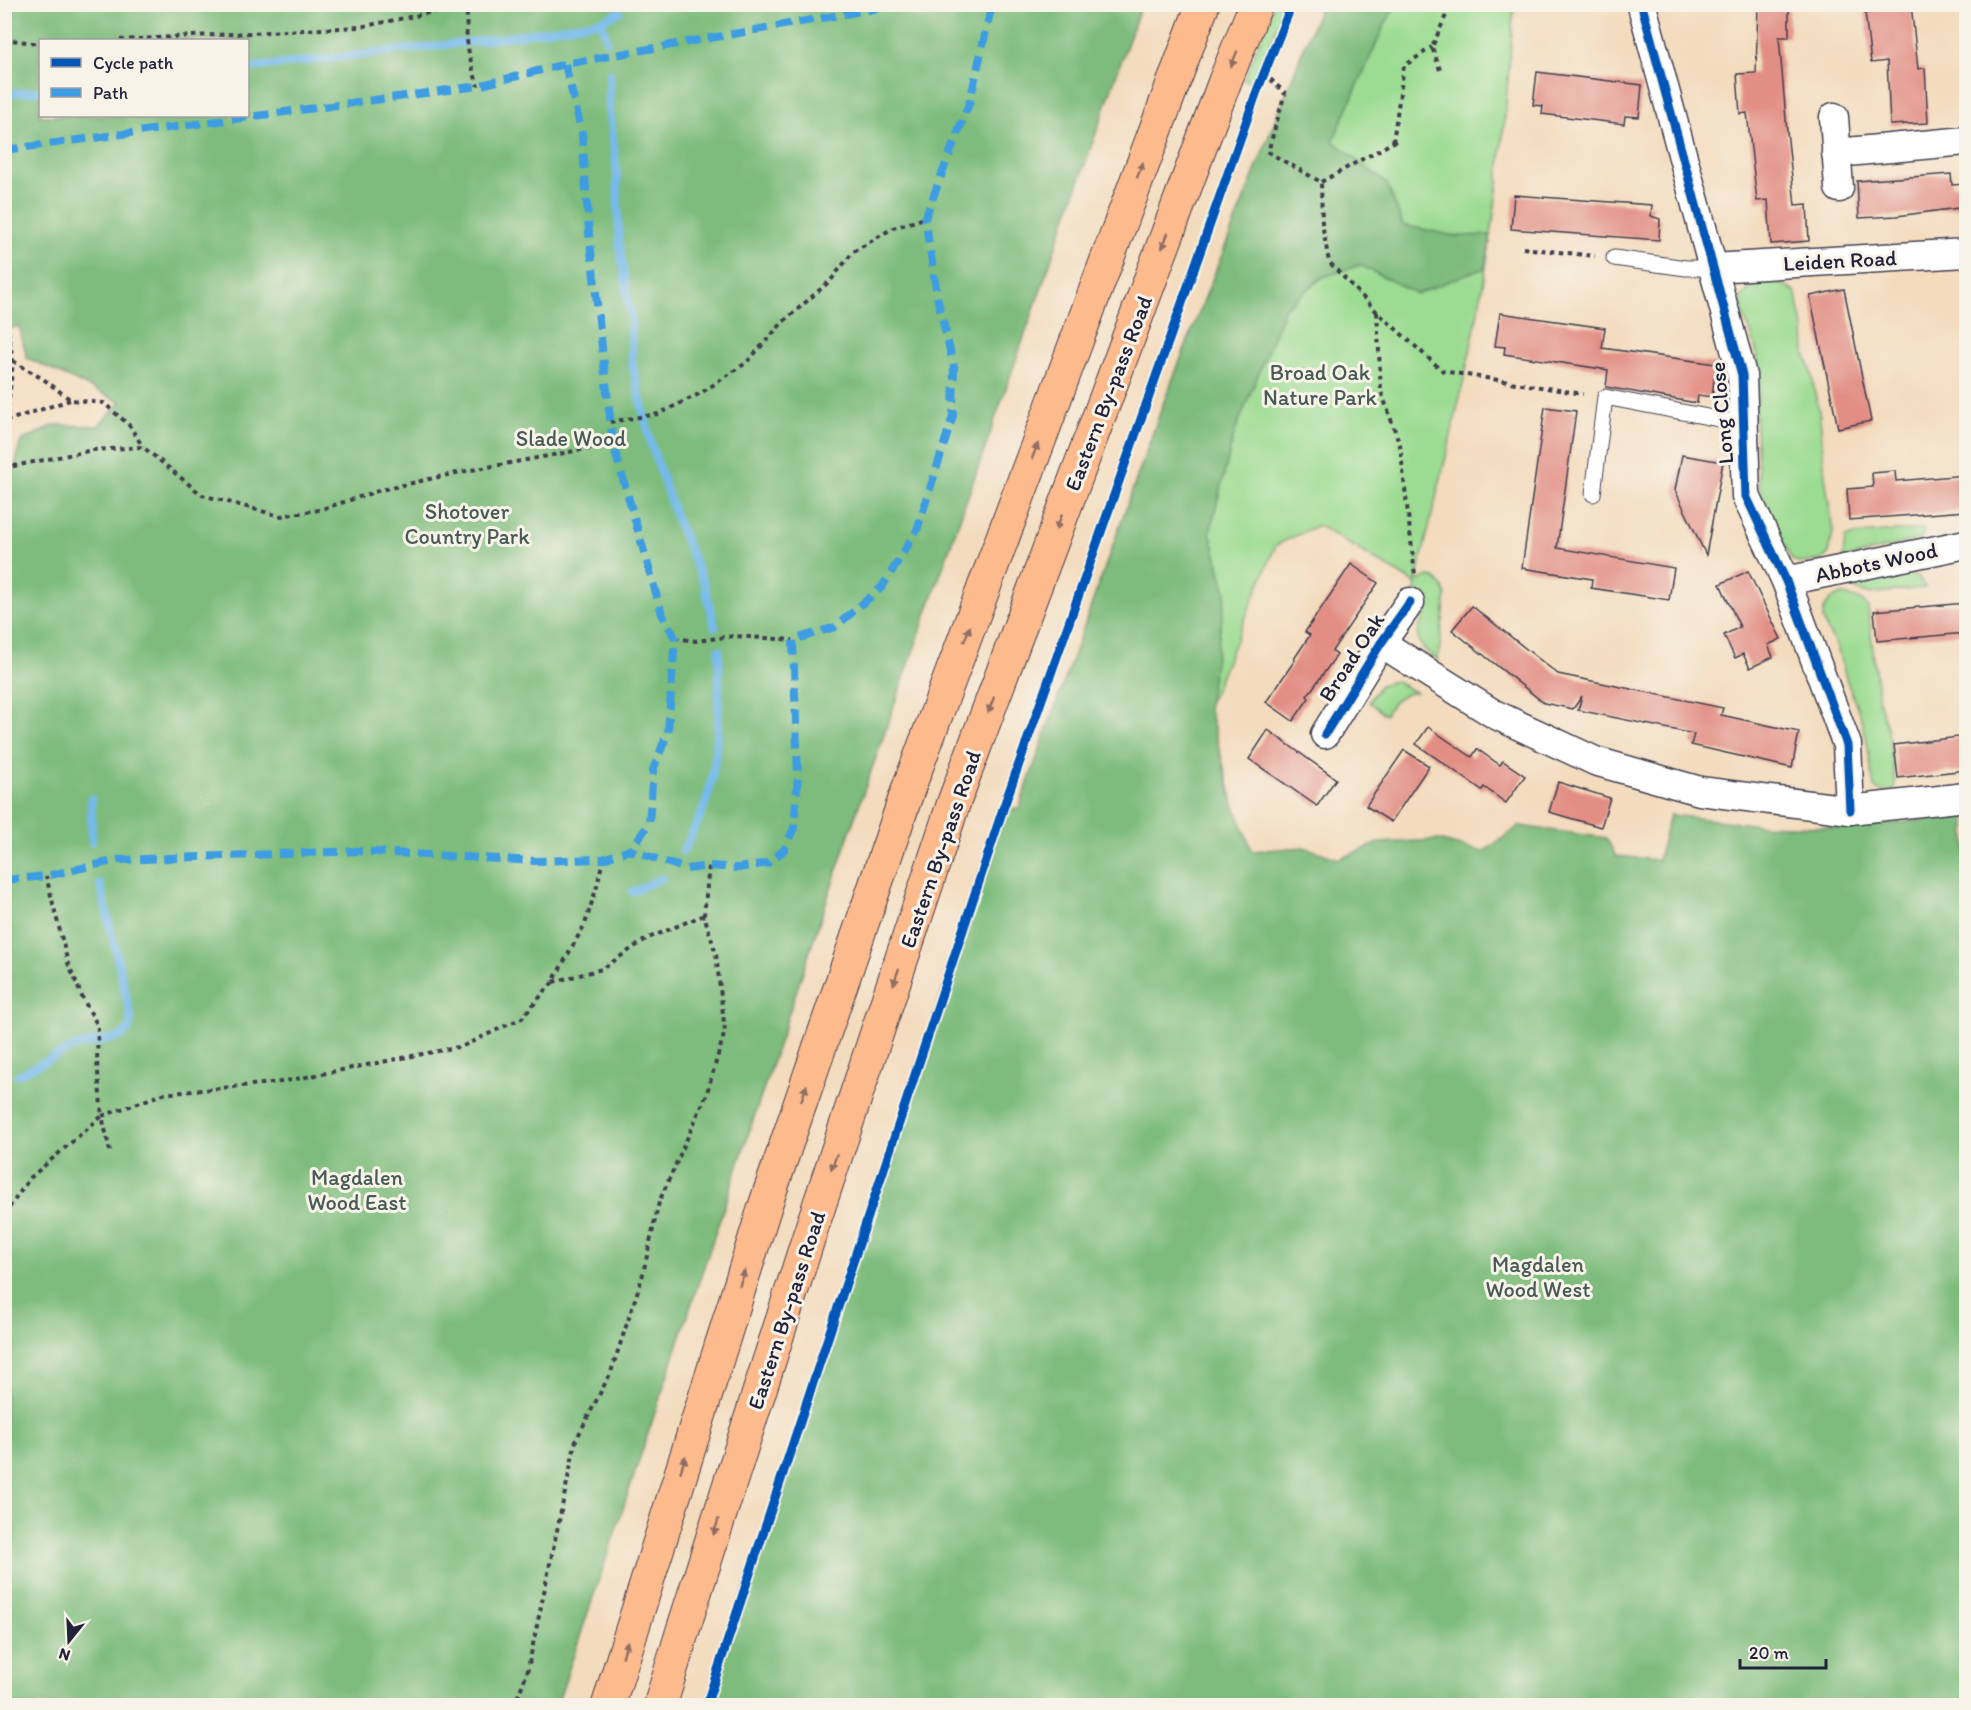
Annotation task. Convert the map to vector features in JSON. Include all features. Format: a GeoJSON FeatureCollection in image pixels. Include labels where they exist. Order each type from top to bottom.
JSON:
{"type":"FeatureCollection","features":[{"type":"Feature","properties":{"kind":"highway","name":"Eastern By-pass Road"},"geometry":{"type":"LineString","coordinates":[[608,1706],[766,1203],[909,787],[1203,4]]}},
{"type":"Feature","properties":{"kind":"highway","name":"Eastern By-pass Road"},"geometry":{"type":"LineString","coordinates":[[660,1706],[811,1230],[954,802],[1216,103],[1256,4]]}},
{"type":"Feature","properties":{"kind":"street","name":"Long Close"},"geometry":{"type":"LineString","coordinates":[[1641,5],[1742,375],[1746,496],[1786,581],[1847,745],[1850,810]]}},
{"type":"Feature","properties":{"kind":"street"},"geometry":{"type":"LineString","coordinates":[[1834,117],[1839,188]]}},
{"type":"Feature","properties":{"kind":"street"},"geometry":{"type":"LineString","coordinates":[[1836,153],[1966,141]]}},
{"type":"Feature","properties":{"kind":"street","name":"Leiden Road"},"geometry":{"type":"LineString","coordinates":[[1713,268],[1966,253]]}},
{"type":"Feature","properties":{"kind":"street","name":"Abbots Wood"},"geometry":{"type":"LineString","coordinates":[[1786,581],[1966,544]]}},
{"type":"Feature","properties":{"kind":"street","name":"Broad Oak"},"geometry":{"type":"LineString","coordinates":[[1325,734],[1381,643],[1410,602]]}},
{"type":"Feature","properties":{"kind":"street","name":"Broad Oak"},"geometry":{"type":"LineString","coordinates":[[1381,643],[1494,714],[1595,761],[1700,791],[1850,810],[1966,797]]}},
{"type":"Feature","properties":{"kind":"lane"},"geometry":{"type":"LineString","coordinates":[[1614,258],[1686,268],[1713,268]]}},
{"type":"Feature","properties":{"kind":"lane"},"geometry":{"type":"LineString","coordinates":[[1593,494],[1605,398],[1744,424]]}},
{"type":"Feature","properties":{"kind":"path"},"geometry":{"type":"LineString","coordinates":[[138,39],[360,27],[468,5],[482,8],[519,4]]}},
{"type":"Feature","properties":{"kind":"path"},"geometry":{"type":"LineString","coordinates":[[1393,141],[1404,66],[1432,47],[1451,4]]}},
{"type":"Feature","properties":{"kind":"path"},"geometry":{"type":"LineString","coordinates":[[468,5],[465,28],[469,57],[478,86]]}},
{"type":"Feature","properties":{"kind":"path"},"geometry":{"type":"LineString","coordinates":[[4,39],[39,44]]}},
{"type":"Feature","properties":{"kind":"path"},"geometry":{"type":"LineString","coordinates":[[1432,47],[1440,70]]}},
{"type":"Feature","properties":{"kind":"path"},"geometry":{"type":"LineString","coordinates":[[1268,63],[1262,77],[1285,93],[1268,152],[1321,182]]}},
{"type":"Feature","properties":{"kind":"path"},"geometry":{"type":"LineString","coordinates":[[1321,182],[1393,141],[1399,140]]}},
{"type":"Feature","properties":{"kind":"path"},"geometry":{"type":"LineString","coordinates":[[1321,182],[1322,223],[1329,262],[1377,312],[1443,371],[1605,398]]}},
{"type":"Feature","properties":{"kind":"path"},"geometry":{"type":"LineString","coordinates":[[610,422],[658,414],[701,393],[746,363],[783,322],[831,280],[853,252],[893,228],[925,218]]}},
{"type":"Feature","properties":{"kind":"path"},"geometry":{"type":"LineString","coordinates":[[1523,248],[1614,258]]}},
{"type":"Feature","properties":{"kind":"path"},"geometry":{"type":"LineString","coordinates":[[4,305],[13,361],[4,446]]}},
{"type":"Feature","properties":{"kind":"path"},"geometry":{"type":"LineString","coordinates":[[1377,312],[1381,391],[1400,445],[1403,468],[1416,584],[1410,602]]}},
{"type":"Feature","properties":{"kind":"path"},"geometry":{"type":"LineString","coordinates":[[13,361],[46,381],[71,400]]}},
{"type":"Feature","properties":{"kind":"path"},"geometry":{"type":"LineString","coordinates":[[5,421],[71,400],[104,403],[129,424],[143,447],[202,495],[280,516],[319,510],[381,490],[461,472],[613,444]]}},
{"type":"Feature","properties":{"kind":"path"},"geometry":{"type":"LineString","coordinates":[[4,468],[93,450],[143,447]]}},
{"type":"Feature","properties":{"kind":"path"},"geometry":{"type":"LineString","coordinates":[[675,638],[696,641],[734,636],[793,640]]}},
{"type":"Feature","properties":{"kind":"path"},"geometry":{"type":"LineString","coordinates":[[4,1215],[30,1178],[102,1116],[163,1094],[281,1082],[463,1046],[522,1018],[552,982],[585,924],[603,859]]}},
{"type":"Feature","properties":{"kind":"path"},"geometry":{"type":"LineString","coordinates":[[514,1706],[527,1672],[576,1440],[612,1372],[642,1278],[659,1202],[706,1096],[725,1031],[716,954],[704,915],[709,866]]}},
{"type":"Feature","properties":{"kind":"path"},"geometry":{"type":"LineString","coordinates":[[46,876],[68,963],[83,999],[98,1026],[97,1062],[102,1116],[110,1151]]}},
{"type":"Feature","properties":{"kind":"path"},"geometry":{"type":"LineString","coordinates":[[552,982],[602,969],[646,939],[704,915]]}},
{"type":"Feature","properties":{"kind":"green space","name":"Shotover Country Park"},"geometry":{"type":"Polygon","coordinates":[[[5,4],[1141,5],[851,828],[557,1705],[5,1705],[5,493],[7,494],[21,441],[55,425],[98,426],[121,402],[27,358],[19,326],[5,330],[5,4]]]}},
{"type":"Feature","properties":{"kind":"green space"},"geometry":{"type":"Polygon","coordinates":[[[1274,4],[1285,5],[1255,82],[1244,80],[1274,4]]]}},
{"type":"Feature","properties":{"kind":"green space","name":"Broad Oak Nature Park"},"geometry":{"type":"Polygon","coordinates":[[[1321,5],[1514,5],[1498,178],[1484,279],[1457,409],[1416,581],[1427,577],[1435,578],[1446,595],[1438,660],[1418,640],[1419,629],[1426,613],[1413,606],[1416,584],[1318,525],[1276,545],[1208,706],[1232,799],[1019,809],[1165,399],[1321,5]]]}},
{"type":"Feature","properties":{"kind":"green space","name":"Magdalen Wood West"},"geometry":{"type":"Polygon","coordinates":[[[1321,5],[1396,5],[1385,24],[1333,141],[1387,184],[1403,225],[1455,236],[1491,235],[1485,269],[1474,271],[1417,294],[1360,265],[1323,277],[1285,308],[1234,434],[1210,532],[1226,593],[1208,706],[1232,799],[1252,851],[1304,847],[1339,859],[1379,843],[1438,840],[1483,852],[1520,826],[1606,838],[1616,856],[1658,860],[1670,815],[1760,825],[1851,828],[1966,815],[1966,1705],[706,1705],[1003,809],[1019,808],[1165,399],[1321,5]]]}},
{"type":"Feature","properties":{"kind":"green space"},"geometry":{"type":"Polygon","coordinates":[[[1767,282],[1784,285],[1795,291],[1804,329],[1805,353],[1820,417],[1833,532],[1829,553],[1822,560],[1801,563],[1792,560],[1764,503],[1759,483],[1755,409],[1759,392],[1758,369],[1756,349],[1743,316],[1741,298],[1750,288],[1767,282]]]}},
{"type":"Feature","properties":{"kind":"green space"},"geometry":{"type":"Polygon","coordinates":[[[1923,529],[1921,539],[1843,559],[1845,538],[1860,534],[1923,529]]]}},
{"type":"Feature","properties":{"kind":"green space"},"geometry":{"type":"Polygon","coordinates":[[[1909,574],[1918,576],[1925,588],[1868,594],[1858,591],[1850,584],[1909,574]]]}},
{"type":"Feature","properties":{"kind":"green space"},"geometry":{"type":"Polygon","coordinates":[[[1840,595],[1860,600],[1868,608],[1879,703],[1888,730],[1895,781],[1894,789],[1889,791],[1884,792],[1874,787],[1867,741],[1860,715],[1837,647],[1823,619],[1824,609],[1831,599],[1840,595]]]}},
{"type":"Feature","properties":{"kind":"green space"},"geometry":{"type":"Polygon","coordinates":[[[1396,681],[1416,693],[1406,694],[1398,699],[1385,715],[1369,702],[1380,685],[1396,681]]]}},
{"type":"Feature","properties":{"kind":"building"},"geometry":{"type":"Polygon","coordinates":[[[1758,4],[1789,4],[1789,37],[1779,37],[1795,205],[1807,204],[1809,241],[1771,244],[1768,200],[1757,201],[1747,113],[1740,114],[1737,74],[1756,73],[1758,4]]]}},
{"type":"Feature","properties":{"kind":"building"},"geometry":{"type":"Polygon","coordinates":[[[1864,4],[1911,4],[1918,69],[1925,68],[1928,123],[1890,125],[1887,61],[1871,63],[1864,4]]]}},
{"type":"Feature","properties":{"kind":"building"},"geometry":{"type":"Polygon","coordinates":[[[1537,72],[1642,85],[1639,117],[1625,116],[1624,124],[1542,114],[1543,106],[1533,105],[1537,72]]]}},
{"type":"Feature","properties":{"kind":"building"},"geometry":{"type":"Polygon","coordinates":[[[1951,174],[1952,185],[1966,184],[1966,207],[1897,216],[1859,218],[1857,181],[1951,174]]]}},
{"type":"Feature","properties":{"kind":"building"},"geometry":{"type":"Polygon","coordinates":[[[1514,195],[1652,205],[1651,216],[1660,219],[1659,240],[1511,229],[1514,195]]]}},
{"type":"Feature","properties":{"kind":"building"},"geometry":{"type":"Polygon","coordinates":[[[1844,289],[1871,421],[1838,428],[1810,296],[1844,289]]]}},
{"type":"Feature","properties":{"kind":"building"},"geometry":{"type":"Polygon","coordinates":[[[1500,313],[1605,328],[1602,348],[1716,364],[1712,397],[1698,395],[1697,403],[1606,387],[1608,370],[1504,354],[1505,347],[1495,346],[1500,313]]]}},
{"type":"Feature","properties":{"kind":"building"},"geometry":{"type":"Polygon","coordinates":[[[1545,407],[1576,411],[1557,548],[1674,568],[1669,600],[1591,588],[1592,579],[1522,568],[1545,407]]]}},
{"type":"Feature","properties":{"kind":"building"},"geometry":{"type":"Polygon","coordinates":[[[1682,455],[1723,462],[1706,555],[1675,490],[1682,455]]]}},
{"type":"Feature","properties":{"kind":"building"},"geometry":{"type":"Polygon","coordinates":[[[1895,471],[1896,481],[1966,475],[1966,511],[1849,520],[1847,489],[1873,487],[1872,473],[1895,471]]]}},
{"type":"Feature","properties":{"kind":"building"},"geometry":{"type":"Polygon","coordinates":[[[1351,564],[1378,583],[1332,651],[1337,655],[1307,696],[1309,698],[1293,721],[1266,702],[1310,635],[1305,632],[1351,564]]]}},
{"type":"Feature","properties":{"kind":"building"},"geometry":{"type":"Polygon","coordinates":[[[1748,571],[1781,639],[1768,645],[1773,657],[1750,668],[1743,654],[1735,658],[1724,635],[1740,627],[1720,584],[1748,571]]]}},
{"type":"Feature","properties":{"kind":"building"},"geometry":{"type":"Polygon","coordinates":[[[1966,603],[1966,633],[1877,641],[1874,611],[1966,603]]]}},
{"type":"Feature","properties":{"kind":"building"},"geometry":{"type":"Polygon","coordinates":[[[1472,606],[1558,674],[1723,708],[1721,715],[1799,732],[1792,768],[1691,745],[1694,734],[1578,710],[1582,696],[1573,709],[1544,703],[1452,630],[1472,606]]]}},
{"type":"Feature","properties":{"kind":"building"},"geometry":{"type":"Polygon","coordinates":[[[1428,727],[1472,757],[1477,749],[1500,765],[1503,761],[1525,776],[1506,803],[1484,787],[1482,790],[1416,744],[1428,727]]]}},
{"type":"Feature","properties":{"kind":"building"},"geometry":{"type":"Polygon","coordinates":[[[1268,730],[1336,779],[1317,806],[1249,759],[1268,730]]]}},
{"type":"Feature","properties":{"kind":"building"},"geometry":{"type":"Polygon","coordinates":[[[1966,736],[1966,770],[1898,778],[1894,745],[1966,736]]]}},
{"type":"Feature","properties":{"kind":"building"},"geometry":{"type":"Polygon","coordinates":[[[1404,750],[1429,766],[1391,822],[1366,806],[1404,750]]]}},
{"type":"Feature","properties":{"kind":"building"},"geometry":{"type":"Polygon","coordinates":[[[1558,782],[1610,798],[1601,827],[1549,812],[1558,782]]]}},
{"type":"Feature","properties":{"kind":"waterway"},"geometry":{"type":"LineString","coordinates":[[249,68],[496,39],[601,21],[619,12]]}},
{"type":"Feature","properties":{"kind":"waterway"},"geometry":{"type":"LineString","coordinates":[[601,21],[607,41]]}},
{"type":"Feature","properties":{"kind":"waterway"},"geometry":{"type":"LineString","coordinates":[[610,74],[609,103],[617,175],[619,240],[631,320],[632,363],[651,444],[677,521],[704,584],[715,627]]}},
{"type":"Feature","properties":{"kind":"waterway"},"geometry":{"type":"LineString","coordinates":[[4,94],[39,91]]}},
{"type":"Feature","properties":{"kind":"waterway"},"geometry":{"type":"LineString","coordinates":[[683,851],[699,820],[710,787],[716,753],[719,650]]}},
{"type":"Feature","properties":{"kind":"waterway"},"geometry":{"type":"LineString","coordinates":[[91,799],[92,842]]}},
{"type":"Feature","properties":{"kind":"waterway"},"geometry":{"type":"LineString","coordinates":[[632,892],[662,878]]}},
{"type":"Feature","properties":{"kind":"waterway"},"geometry":{"type":"LineString","coordinates":[[18,1075],[74,1047],[120,1037],[129,1029],[131,1017],[100,884]]}},
{"type":"Feature","properties":{"kind":"marked path"},"geometry":{"type":"LineString","coordinates":[[249,117],[478,86],[565,64],[901,4]]}},
{"type":"Feature","properties":{"kind":"marked path"},"geometry":{"type":"LineString","coordinates":[[4,880],[46,876],[118,860],[357,851],[536,861],[603,859],[630,850],[687,869],[709,866],[738,868],[768,863],[784,850],[794,828],[798,776],[793,640],[835,627],[882,587],[917,530],[953,416],[954,367],[938,301],[925,218],[970,101],[992,4]]}},
{"type":"Feature","properties":{"kind":"marked path"},"geometry":{"type":"LineString","coordinates":[[565,64],[582,133],[589,233],[613,444],[662,614],[675,638],[668,732],[653,770],[649,824],[630,850]]}},
{"type":"Feature","properties":{"kind":"marked path"},"geometry":{"type":"LineString","coordinates":[[4,150],[248,117]]}},
{"type":"Feature","properties":{"kind":"cycle path"},"geometry":{"type":"LineString","coordinates":[[706,1706],[1003,809],[1257,91],[1292,4]]}},
{"type":"Feature","properties":{"kind":"cycle path"},"geometry":{"type":"LineString","coordinates":[[1642,6],[1742,375],[1746,496],[1786,581],[1847,745],[1850,810]]}},
{"type":"Feature","properties":{"kind":"cycle path"},"geometry":{"type":"LineString","coordinates":[[1325,734],[1381,643],[1410,602]]}},
{"type":"Feature","properties":{"kind":"park label","name":"Slade Wood"},"geometry":{"type":"Point","coordinates":[571,438]}},
{"type":"Feature","properties":{"kind":"park label","name":"Magdalen Wood East"},"geometry":{"type":"Point","coordinates":[357,1190]}}]}
